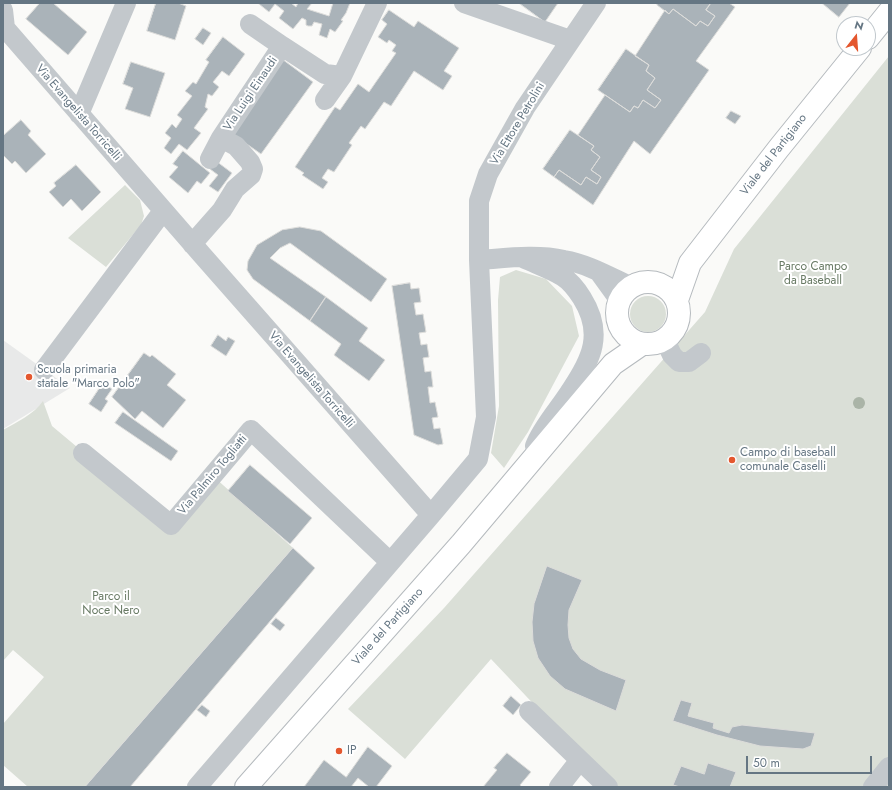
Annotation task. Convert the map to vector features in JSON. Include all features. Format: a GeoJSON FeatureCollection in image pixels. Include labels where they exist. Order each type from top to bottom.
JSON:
{"type":"FeatureCollection","features":[{"type":"Feature","properties":{"kind":"main road"},"geometry":{"type":"LineString","coordinates":[[876,28],[889,12]]}},
{"type":"Feature","properties":{"kind":"main road","name":"Viale del Partigiano"},"geometry":{"type":"LineString","coordinates":[[690,264],[779,148],[854,56]]}},
{"type":"Feature","properties":{"kind":"main road"},"geometry":{"type":"LineString","coordinates":[[658,283],[690,264]]}},
{"type":"Feature","properties":{"kind":"main road"},"geometry":{"type":"LineString","coordinates":[[676,300],[690,264]]}},
{"type":"Feature","properties":{"kind":"main road"},"geometry":{"type":"LineString","coordinates":[[647,282],[658,283],[667,288],[674,295],[679,304],[680,315],[678,325],[673,334],[656,344],[642,344],[635,342],[626,336],[620,328],[617,318],[617,307],[626,294],[637,284],[647,282]]}},
{"type":"Feature","properties":{"kind":"main road"},"geometry":{"type":"LineString","coordinates":[[613,364],[624,332]]}},
{"type":"Feature","properties":{"kind":"main road","name":"Viale del Partigiano"},"geometry":{"type":"LineString","coordinates":[[246,787],[461,544],[613,364],[642,344]]}},
{"type":"Feature","properties":{"kind":"street","name":"Via Evangelista Torricelli"},"geometry":{"type":"LineString","coordinates":[[6,3],[3,9],[5,28],[163,211],[431,515]]}},
{"type":"Feature","properties":{"kind":"street"},"geometry":{"type":"LineString","coordinates":[[79,114],[126,3]]}},
{"type":"Feature","properties":{"kind":"street"},"geometry":{"type":"LineString","coordinates":[[325,100],[342,76],[377,3]]}},
{"type":"Feature","properties":{"kind":"street"},"geometry":{"type":"LineString","coordinates":[[464,3],[570,40]]}},
{"type":"Feature","properties":{"kind":"street","name":"Via Ettore Petrolini"},"geometry":{"type":"LineString","coordinates":[[479,260],[479,201],[488,174],[526,108],[596,3]]}},
{"type":"Feature","properties":{"kind":"street"},"geometry":{"type":"LineString","coordinates":[[250,24],[282,46]]}},
{"type":"Feature","properties":{"kind":"street","name":"Via Luigi Einaudi"},"geometry":{"type":"LineString","coordinates":[[210,159],[221,138],[282,46],[325,74],[342,76]]}},
{"type":"Feature","properties":{"kind":"street"},"geometry":{"type":"LineString","coordinates":[[192,244],[222,210],[236,189],[251,175],[253,169],[250,162],[236,146],[221,138]]}},
{"type":"Feature","properties":{"kind":"street"},"geometry":{"type":"LineString","coordinates":[[44,370],[163,211]]}},
{"type":"Feature","properties":{"kind":"street"},"geometry":{"type":"LineString","coordinates":[[197,787],[478,459],[486,417],[479,260],[540,257],[582,264],[599,272],[626,294]]}},
{"type":"Feature","properties":{"kind":"street","name":"Viale del Partigiano"},"geometry":{"type":"LineString","coordinates":[[523,258],[563,276],[577,290],[589,310],[594,328],[593,346],[585,368],[536,444],[528,466]]}},
{"type":"Feature","properties":{"kind":"street"},"geometry":{"type":"LineString","coordinates":[[665,340],[672,355],[679,362],[689,362],[701,353]]}},
{"type":"Feature","properties":{"kind":"street","name":"Via Palmiro Togliatti"},"geometry":{"type":"LineString","coordinates":[[83,453],[171,525],[251,430],[390,562]]}},
{"type":"Feature","properties":{"kind":"street"},"geometry":{"type":"LineString","coordinates":[[529,711],[608,787]]}},
{"type":"Feature","properties":{"kind":"street"},"geometry":{"type":"LineString","coordinates":[[559,787],[580,760]]}},
{"type":"Feature","properties":{"kind":"street"},"geometry":{"type":"LineString","coordinates":[[872,787],[889,767]]}},
{"type":"Feature","properties":{"kind":"shaded area","name":"Scuola primaria statale \"Marco Polo\""},"geometry":{"type":"Polygon","coordinates":[[[3,340],[70,388],[3,429],[3,340]]]}},
{"type":"Feature","properties":{"kind":"green space","name":"Campo di baseball comunale Caselli"},"geometry":{"type":"Polygon","coordinates":[[[889,56],[889,787],[612,787],[491,659],[405,759],[348,709],[444,608],[705,312],[734,249],[889,56]]]}},
{"type":"Feature","properties":{"kind":"green space"},"geometry":{"type":"Polygon","coordinates":[[[125,185],[140,200],[144,216],[141,225],[106,267],[68,238],[125,185]]]}},
{"type":"Feature","properties":{"kind":"green space"},"geometry":{"type":"Polygon","coordinates":[[[516,270],[546,279],[572,306],[579,336],[528,432],[504,468],[491,453],[499,406],[498,300],[500,277],[516,270]]]}},
{"type":"Feature","properties":{"kind":"green space"},"geometry":{"type":"Polygon","coordinates":[[[648,296],[661,301],[666,314],[661,327],[648,332],[635,327],[630,314],[635,301],[648,296]]]}},
{"type":"Feature","properties":{"kind":"green space","name":"Parco il Noce Nero"},"geometry":{"type":"Polygon","coordinates":[[[43,401],[52,426],[163,519],[213,476],[293,548],[85,787],[28,787],[3,765],[3,724],[44,677],[13,650],[3,661],[3,430],[30,414],[43,401]]]}},
{"type":"Feature","properties":{"kind":"building"},"geometry":{"type":"Polygon","coordinates":[[[40,3],[53,3],[87,32],[68,55],[26,19],[40,3]]]}},
{"type":"Feature","properties":{"kind":"building"},"geometry":{"type":"Polygon","coordinates":[[[156,3],[178,3],[186,6],[175,40],[147,31],[156,3]]]}},
{"type":"Feature","properties":{"kind":"building"},"geometry":{"type":"Polygon","coordinates":[[[291,3],[296,7],[298,3],[312,3],[307,9],[329,16],[333,3],[350,3],[341,20],[343,21],[335,32],[330,29],[327,38],[319,35],[322,24],[314,22],[312,26],[308,26],[306,25],[306,20],[302,18],[293,29],[279,18],[284,11],[275,4],[269,12],[259,4],[291,3]]]}},
{"type":"Feature","properties":{"kind":"building"},"geometry":{"type":"Polygon","coordinates":[[[519,3],[558,3],[545,22],[519,3]]]}},
{"type":"Feature","properties":{"kind":"building"},"geometry":{"type":"Polygon","coordinates":[[[658,3],[711,3],[706,10],[715,16],[708,26],[700,21],[696,26],[673,9],[669,14],[657,5],[658,3]]]}},
{"type":"Feature","properties":{"kind":"building"},"geometry":{"type":"Polygon","coordinates":[[[711,3],[729,3],[735,7],[696,61],[709,70],[650,154],[634,141],[593,205],[554,177],[559,170],[581,185],[586,177],[597,184],[601,177],[591,170],[600,157],[591,150],[594,146],[578,135],[605,95],[630,112],[634,106],[638,108],[643,100],[655,108],[661,100],[647,90],[655,78],[646,71],[649,65],[635,56],[665,10],[669,14],[673,9],[696,26],[700,21],[708,26],[715,16],[706,10],[711,3]]]}},
{"type":"Feature","properties":{"kind":"building"},"geometry":{"type":"Polygon","coordinates":[[[822,3],[850,3],[840,16],[822,3]]]}},
{"type":"Feature","properties":{"kind":"building"},"geometry":{"type":"Polygon","coordinates":[[[389,10],[414,27],[418,21],[459,48],[444,71],[452,76],[443,90],[414,71],[391,106],[384,102],[365,129],[361,126],[349,143],[352,145],[334,172],[328,169],[322,178],[328,182],[323,189],[302,175],[304,173],[295,167],[335,107],[340,110],[358,84],[369,92],[396,53],[392,51],[396,45],[389,40],[387,43],[378,37],[387,24],[382,20],[389,10]]]}},
{"type":"Feature","properties":{"kind":"building"},"geometry":{"type":"Polygon","coordinates":[[[203,28],[211,33],[203,45],[195,39],[203,28]]]}},
{"type":"Feature","properties":{"kind":"building"},"geometry":{"type":"Polygon","coordinates":[[[223,37],[245,54],[229,76],[222,71],[213,82],[219,87],[212,96],[208,94],[205,107],[208,109],[194,128],[201,133],[187,150],[179,144],[171,154],[164,148],[171,138],[165,133],[172,124],[176,128],[182,119],[177,115],[192,96],[185,91],[193,82],[196,84],[209,62],[206,60],[223,37]]]}},
{"type":"Feature","properties":{"kind":"building"},"geometry":{"type":"Polygon","coordinates":[[[626,49],[649,65],[646,71],[655,78],[647,90],[661,100],[655,108],[643,100],[638,108],[634,106],[630,112],[598,90],[626,49]]]}},
{"type":"Feature","properties":{"kind":"building"},"geometry":{"type":"Polygon","coordinates":[[[282,59],[313,82],[261,154],[231,133],[282,59]]]}},
{"type":"Feature","properties":{"kind":"building"},"geometry":{"type":"Polygon","coordinates":[[[131,62],[165,73],[150,117],[125,109],[133,88],[123,84],[131,62]]]}},
{"type":"Feature","properties":{"kind":"building"},"geometry":{"type":"Polygon","coordinates":[[[731,111],[741,116],[735,124],[726,118],[731,111]]]}},
{"type":"Feature","properties":{"kind":"building"},"geometry":{"type":"Polygon","coordinates":[[[21,120],[31,131],[28,135],[46,154],[26,173],[15,161],[12,164],[3,155],[3,136],[21,120]]]}},
{"type":"Feature","properties":{"kind":"building"},"geometry":{"type":"Polygon","coordinates":[[[570,130],[594,146],[591,150],[600,157],[591,170],[601,177],[597,184],[586,177],[581,185],[559,170],[554,177],[543,169],[570,130]]]}},
{"type":"Feature","properties":{"kind":"building"},"geometry":{"type":"Polygon","coordinates":[[[183,151],[210,173],[201,184],[197,181],[188,193],[169,177],[178,167],[173,164],[183,151]]]}},
{"type":"Feature","properties":{"kind":"building"},"geometry":{"type":"Polygon","coordinates":[[[216,161],[232,173],[218,192],[209,186],[218,175],[210,169],[216,161]]]}},
{"type":"Feature","properties":{"kind":"building"},"geometry":{"type":"Polygon","coordinates":[[[76,165],[101,192],[82,211],[71,199],[63,207],[49,192],[56,186],[54,183],[76,165]]]}},
{"type":"Feature","properties":{"kind":"building"},"geometry":{"type":"Polygon","coordinates":[[[300,227],[321,231],[387,279],[371,302],[290,243],[280,248],[270,258],[326,297],[310,321],[253,279],[247,270],[248,261],[257,245],[282,230],[300,227]]]}},
{"type":"Feature","properties":{"kind":"building"},"geometry":{"type":"Polygon","coordinates":[[[410,283],[411,289],[419,288],[421,302],[414,303],[416,315],[423,314],[426,332],[419,333],[421,345],[427,344],[429,357],[423,358],[425,372],[431,371],[433,387],[428,387],[430,403],[435,402],[438,417],[432,418],[434,429],[440,428],[443,444],[438,445],[414,435],[392,286],[410,283]]]}},
{"type":"Feature","properties":{"kind":"building"},"geometry":{"type":"Polygon","coordinates":[[[326,297],[368,328],[359,341],[385,360],[369,381],[334,355],[341,344],[310,321],[326,297]]]}},
{"type":"Feature","properties":{"kind":"building"},"geometry":{"type":"Polygon","coordinates":[[[218,335],[226,341],[228,337],[235,341],[226,356],[211,346],[218,335]]]}},
{"type":"Feature","properties":{"kind":"building"},"geometry":{"type":"Polygon","coordinates":[[[144,353],[150,357],[152,355],[176,374],[167,385],[186,400],[163,428],[142,411],[135,419],[112,397],[144,353]]]}},
{"type":"Feature","properties":{"kind":"building"},"geometry":{"type":"Polygon","coordinates":[[[103,383],[112,389],[105,399],[108,401],[101,412],[89,404],[103,383]]]}},
{"type":"Feature","properties":{"kind":"building"},"geometry":{"type":"Polygon","coordinates":[[[123,412],[178,451],[171,461],[115,423],[123,412]]]}},
{"type":"Feature","properties":{"kind":"building"},"geometry":{"type":"Polygon","coordinates":[[[250,465],[312,518],[290,544],[228,491],[250,465]]]}},
{"type":"Feature","properties":{"kind":"building"},"geometry":{"type":"Polygon","coordinates":[[[293,548],[315,568],[130,787],[85,787],[293,548]]]}},
{"type":"Feature","properties":{"kind":"building"},"geometry":{"type":"Polygon","coordinates":[[[547,566],[582,580],[569,610],[569,638],[573,649],[581,659],[600,670],[626,680],[616,711],[565,689],[550,676],[538,658],[533,641],[532,622],[534,604],[547,566]]]}},
{"type":"Feature","properties":{"kind":"building"},"geometry":{"type":"Polygon","coordinates":[[[276,618],[285,625],[280,631],[271,624],[276,618]]]}},
{"type":"Feature","properties":{"kind":"building"},"geometry":{"type":"Polygon","coordinates":[[[511,696],[521,705],[513,715],[503,706],[511,696]]]}},
{"type":"Feature","properties":{"kind":"building"},"geometry":{"type":"Polygon","coordinates":[[[681,700],[692,703],[688,716],[714,723],[713,728],[729,733],[732,727],[742,725],[815,733],[811,746],[803,749],[760,746],[717,735],[673,721],[681,700]]]}},
{"type":"Feature","properties":{"kind":"building"},"geometry":{"type":"Polygon","coordinates":[[[202,705],[210,711],[206,717],[197,710],[202,705]]]}},
{"type":"Feature","properties":{"kind":"building"},"geometry":{"type":"Polygon","coordinates":[[[368,747],[392,766],[376,787],[369,787],[358,778],[351,787],[304,787],[324,760],[346,777],[368,747]]]}},
{"type":"Feature","properties":{"kind":"building"},"geometry":{"type":"Polygon","coordinates":[[[507,753],[531,772],[520,785],[522,787],[483,787],[497,770],[494,768],[507,753]]]}},
{"type":"Feature","properties":{"kind":"building"},"geometry":{"type":"Polygon","coordinates":[[[708,763],[736,772],[730,787],[680,787],[673,785],[681,766],[704,774],[708,763]]]}},
{"type":"Feature","properties":{"kind":"place","name":"Scuola primaria statale \"Marco Polo\""},"geometry":{"type":"Point","coordinates":[29,377]}},
{"type":"Feature","properties":{"kind":"place","name":"Campo di baseball comunale Caselli"},"geometry":{"type":"Point","coordinates":[732,460]}},
{"type":"Feature","properties":{"kind":"place","name":"IP"},"geometry":{"type":"Point","coordinates":[339,751]}},
{"type":"Feature","properties":{"kind":"park label","name":"Parco Campo da Baseball"},"geometry":{"type":"Point","coordinates":[813,274]}}]}
